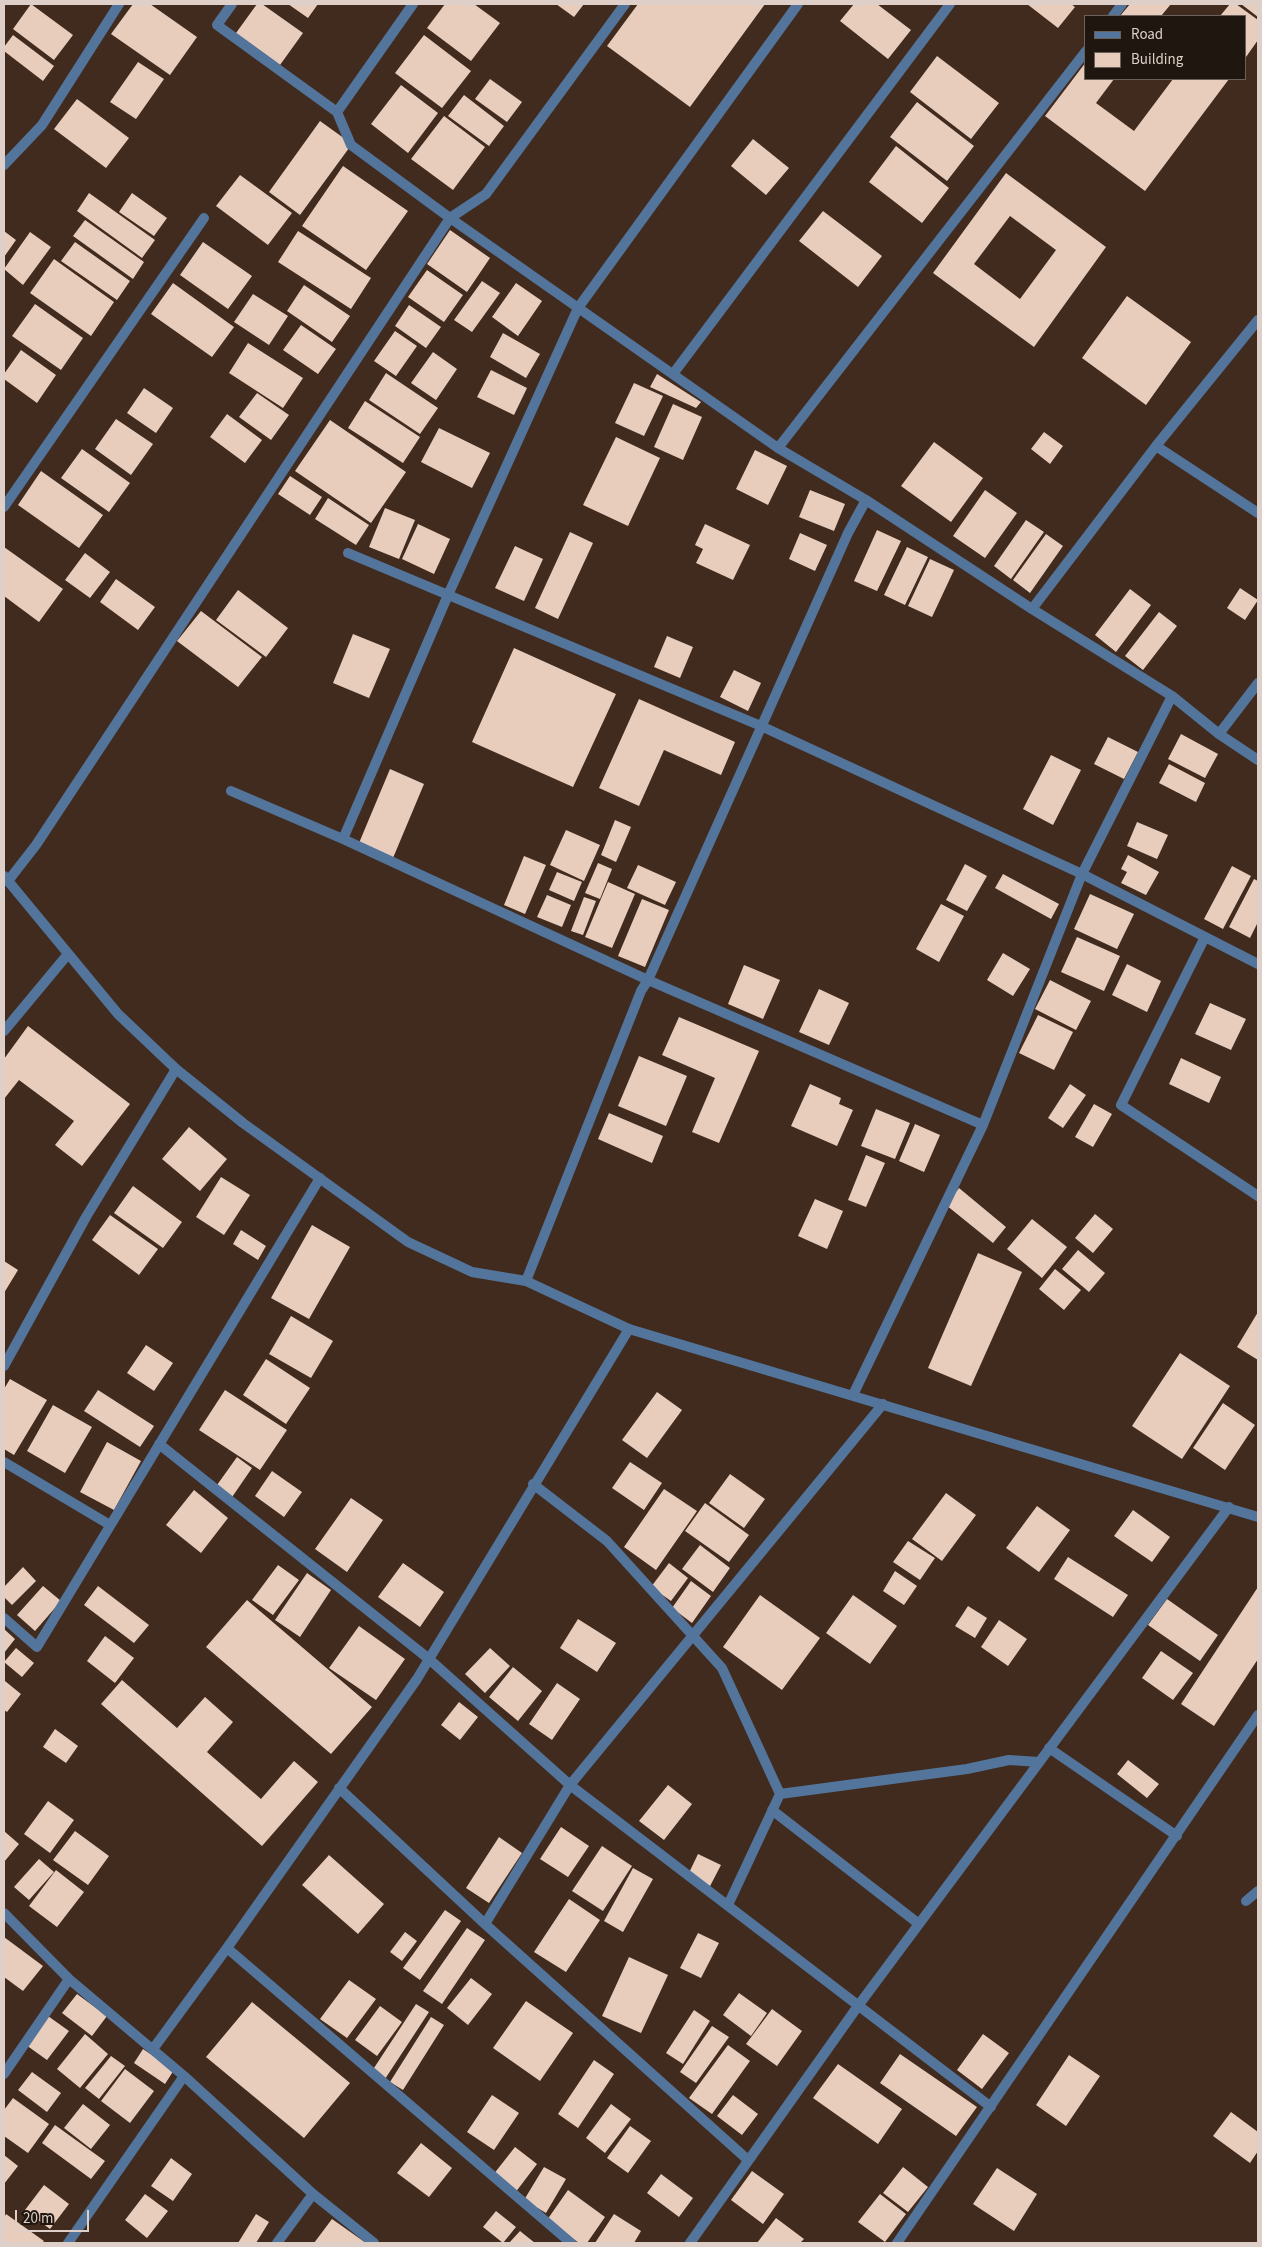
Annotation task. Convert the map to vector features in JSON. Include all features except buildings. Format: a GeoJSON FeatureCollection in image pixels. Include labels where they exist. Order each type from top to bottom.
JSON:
{"type":"FeatureCollection","features":[{"type":"Feature","properties":{"kind":"street"},"geometry":{"type":"LineString","coordinates":[[4,165],[42,125],[119,4]]}},
{"type":"Feature","properties":{"kind":"street"},"geometry":{"type":"LineString","coordinates":[[232,4],[217,25],[337,112],[350,145],[450,218],[778,448],[866,500],[1032,609],[1172,696],[1219,734],[1258,760]]}},
{"type":"Feature","properties":{"kind":"street"},"geometry":{"type":"LineString","coordinates":[[337,112],[413,4]]}},
{"type":"Feature","properties":{"kind":"street"},"geometry":{"type":"LineString","coordinates":[[624,4],[486,194],[450,218],[42,836],[6,879],[118,1014],[176,1068],[243,1123],[408,1242],[472,1272],[526,1281],[629,1329],[1258,1517]]}},
{"type":"Feature","properties":{"kind":"street"},"geometry":{"type":"LineString","coordinates":[[343,839],[448,595],[578,308],[798,4]]}},
{"type":"Feature","properties":{"kind":"street"},"geometry":{"type":"LineString","coordinates":[[673,374],[950,4]]}},
{"type":"Feature","properties":{"kind":"street"},"geometry":{"type":"LineString","coordinates":[[1114,15],[1122,4]]}},
{"type":"Feature","properties":{"kind":"street"},"geometry":{"type":"LineString","coordinates":[[778,448],[1084,54]]}},
{"type":"Feature","properties":{"kind":"street"},"geometry":{"type":"LineString","coordinates":[[4,507],[204,218]]}},
{"type":"Feature","properties":{"kind":"street"},"geometry":{"type":"LineString","coordinates":[[1032,609],[1156,446],[1258,320]]}},
{"type":"Feature","properties":{"kind":"street"},"geometry":{"type":"LineString","coordinates":[[1156,446],[1258,513]]}},
{"type":"Feature","properties":{"kind":"street"},"geometry":{"type":"LineString","coordinates":[[526,1281],[641,991],[648,980],[848,533],[866,500]]}},
{"type":"Feature","properties":{"kind":"street"},"geometry":{"type":"LineString","coordinates":[[348,553],[761,726],[1082,874],[1258,964]]}},
{"type":"Feature","properties":{"kind":"street"},"geometry":{"type":"LineString","coordinates":[[1219,734],[1258,684]]}},
{"type":"Feature","properties":{"kind":"street"},"geometry":{"type":"LineString","coordinates":[[853,1395],[983,1125],[1082,874],[1172,696]]}},
{"type":"Feature","properties":{"kind":"street"},"geometry":{"type":"LineString","coordinates":[[230,791],[343,839],[648,980],[983,1125]]}},
{"type":"Feature","properties":{"kind":"street"},"geometry":{"type":"LineString","coordinates":[[1205,937],[1121,1105],[1258,1196]]}},
{"type":"Feature","properties":{"kind":"street"},"geometry":{"type":"LineString","coordinates":[[4,1031],[68,954]]}},
{"type":"Feature","properties":{"kind":"street"},"geometry":{"type":"LineString","coordinates":[[4,1366],[86,1217],[176,1068]]}},
{"type":"Feature","properties":{"kind":"street"},"geometry":{"type":"LineString","coordinates":[[4,1618],[37,1647],[320,1178]]}},
{"type":"Feature","properties":{"kind":"street"},"geometry":{"type":"LineString","coordinates":[[153,2049],[227,1948],[417,1679],[533,1484],[629,1329]]}},
{"type":"Feature","properties":{"kind":"street"},"geometry":{"type":"LineString","coordinates":[[486,1924],[570,1785],[883,1404]]}},
{"type":"Feature","properties":{"kind":"street"},"geometry":{"type":"LineString","coordinates":[[159,1444],[429,1659],[570,1785],[991,2107]]}},
{"type":"Feature","properties":{"kind":"street"},"geometry":{"type":"LineString","coordinates":[[4,1462],[110,1525]]}},
{"type":"Feature","properties":{"kind":"street"},"geometry":{"type":"LineString","coordinates":[[533,1484],[607,1541],[722,1668],[780,1794]]}},
{"type":"Feature","properties":{"kind":"street"},"geometry":{"type":"LineString","coordinates":[[690,2243],[858,2006],[1229,1507]]}},
{"type":"Feature","properties":{"kind":"street"},"geometry":{"type":"LineString","coordinates":[[897,2243],[1258,1715]]}},
{"type":"Feature","properties":{"kind":"street"},"geometry":{"type":"LineString","coordinates":[[1049,1748],[1177,1836]]}},
{"type":"Feature","properties":{"kind":"street"},"geometry":{"type":"LineString","coordinates":[[780,1794],[967,1769],[1009,1760],[1039,1762]]}},
{"type":"Feature","properties":{"kind":"street"},"geometry":{"type":"LineString","coordinates":[[339,1788],[486,1924],[748,2160]]}},
{"type":"Feature","properties":{"kind":"street"},"geometry":{"type":"LineString","coordinates":[[728,1905],[780,1794]]}},
{"type":"Feature","properties":{"kind":"street"},"geometry":{"type":"LineString","coordinates":[[772,1810],[919,1924]]}},
{"type":"Feature","properties":{"kind":"street"},"geometry":{"type":"LineString","coordinates":[[1246,1901],[1258,1891]]}},
{"type":"Feature","properties":{"kind":"street"},"geometry":{"type":"LineString","coordinates":[[4,1912],[70,1979],[184,2076],[313,2194],[374,2243]]}},
{"type":"Feature","properties":{"kind":"street"},"geometry":{"type":"LineString","coordinates":[[227,1948],[571,2243]]}},
{"type":"Feature","properties":{"kind":"street"},"geometry":{"type":"LineString","coordinates":[[4,2074],[70,1979]]}},
{"type":"Feature","properties":{"kind":"street"},"geometry":{"type":"LineString","coordinates":[[68,2243],[184,2076]]}},
{"type":"Feature","properties":{"kind":"street"},"geometry":{"type":"LineString","coordinates":[[277,2243],[313,2194]]}}]}
